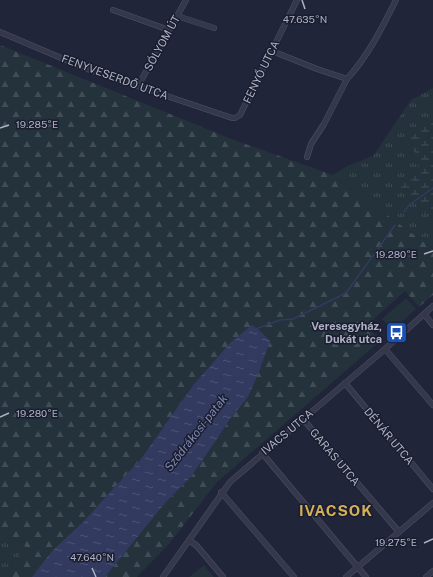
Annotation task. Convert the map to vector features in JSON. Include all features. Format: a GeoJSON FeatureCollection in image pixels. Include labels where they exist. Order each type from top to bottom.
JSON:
{"type":"FeatureCollection","features":[{"type":"Feature","properties":{"kind":"street","name":"SÓLYOM ÚT"},"geometry":{"type":"LineString","coordinates":[[138,86],[186,0]]}},
{"type":"Feature","properties":{"kind":"street","name":"FENYŐ UTCA"},"geometry":{"type":"LineString","coordinates":[[232,118],[240,115],[297,0]]}},
{"type":"Feature","properties":{"kind":"street"},"geometry":{"type":"LineString","coordinates":[[307,157],[311,144],[319,133],[347,79],[366,55],[396,0]]}},
{"type":"Feature","properties":{"kind":"street"},"geometry":{"type":"LineString","coordinates":[[113,10],[169,30]]}},
{"type":"Feature","properties":{"kind":"street"},"geometry":{"type":"LineString","coordinates":[[177,16],[214,28]]}},
{"type":"Feature","properties":{"kind":"street","name":"FENYVESERDŐ UTCA"},"geometry":{"type":"LineString","coordinates":[[0,32],[87,69],[232,118]]}},
{"type":"Feature","properties":{"kind":"street"},"geometry":{"type":"LineString","coordinates":[[272,51],[347,79]]}},
{"type":"Feature","properties":{"kind":"street","name":"IVACS UTCA"},"geometry":{"type":"LineString","coordinates":[[163,577],[221,492],[230,482],[433,306]]}},
{"type":"Feature","properties":{"kind":"street"},"geometry":{"type":"LineString","coordinates":[[424,314],[433,324]]}},
{"type":"Feature","properties":{"kind":"street"},"geometry":{"type":"LineString","coordinates":[[385,349],[433,405]]}},
{"type":"Feature","properties":{"kind":"street","name":"DÉNÁR UTCA"},"geometry":{"type":"LineString","coordinates":[[345,383],[433,489]]}},
{"type":"Feature","properties":{"kind":"street","name":"GARAS UTCA"},"geometry":{"type":"LineString","coordinates":[[303,419],[398,532]]}},
{"type":"Feature","properties":{"kind":"street"},"geometry":{"type":"LineString","coordinates":[[262,453],[366,577]]}},
{"type":"Feature","properties":{"kind":"street"},"geometry":{"type":"LineString","coordinates":[[221,492],[294,577]]}},
{"type":"Feature","properties":{"kind":"street"},"geometry":{"type":"LineString","coordinates":[[346,577],[433,503]]}},
{"type":"Feature","properties":{"kind":"street"},"geometry":{"type":"LineString","coordinates":[[189,540],[197,546],[223,577]]}},
{"type":"Feature","properties":{"kind":"street"},"geometry":{"type":"LineString","coordinates":[[426,577],[433,571]]}},
{"type":"Feature","properties":{"kind":"green space"},"geometry":{"type":"Polygon","coordinates":[[[0,45],[234,140],[333,175],[433,249],[433,295],[419,307],[405,291],[367,325],[380,341],[217,482],[169,544],[137,577],[105,577],[166,502],[190,478],[230,419],[248,397],[230,343],[194,384],[140,460],[84,521],[53,550],[32,577],[0,577],[0,574],[27,548],[0,528],[0,45]]]}},
{"type":"Feature","properties":{"kind":"green space"},"geometry":{"type":"Polygon","coordinates":[[[433,88],[433,249],[333,175],[347,166],[373,156],[411,100],[433,88]]]}},
{"type":"Feature","properties":{"kind":"green space"},"geometry":{"type":"Polygon","coordinates":[[[433,122],[433,219],[399,189],[422,161],[404,139],[433,122]]]}},
{"type":"Feature","properties":{"kind":"green space"},"geometry":{"type":"Polygon","coordinates":[[[406,298],[416,309],[393,330],[382,319],[406,298]]]}},
{"type":"Feature","properties":{"kind":"green space"},"geometry":{"type":"Polygon","coordinates":[[[0,528],[27,548],[0,574],[0,528]]]}},
{"type":"Feature","properties":{"kind":"green space"},"geometry":{"type":"Polygon","coordinates":[[[204,565],[214,577],[189,577],[204,565]]]}},
{"type":"Feature","properties":{"kind":"water"},"geometry":{"type":"Polygon","coordinates":[[[252,325],[270,341],[248,397],[230,419],[190,478],[166,502],[105,577],[32,577],[53,550],[84,521],[140,460],[194,384],[230,343],[252,325]]]}},
{"type":"Feature","properties":{"kind":"waterway","name":"Sződrákosi-patak"},"geometry":{"type":"LineString","coordinates":[[404,212],[409,205],[433,188]]}},
{"type":"Feature","properties":{"kind":"waterway","name":"Sződrákosi-patak"},"geometry":{"type":"LineString","coordinates":[[256,329],[280,320],[293,319],[346,293],[395,225]]}},
{"type":"Feature","properties":{"kind":"place","name":"Veresegyház, Dukát utca"},"geometry":{"type":"Point","coordinates":[397,332]}},
{"type":"Feature","properties":{"kind":"district","name":"IVACSOK"},"geometry":{"type":"Point","coordinates":[336,510]}}]}
